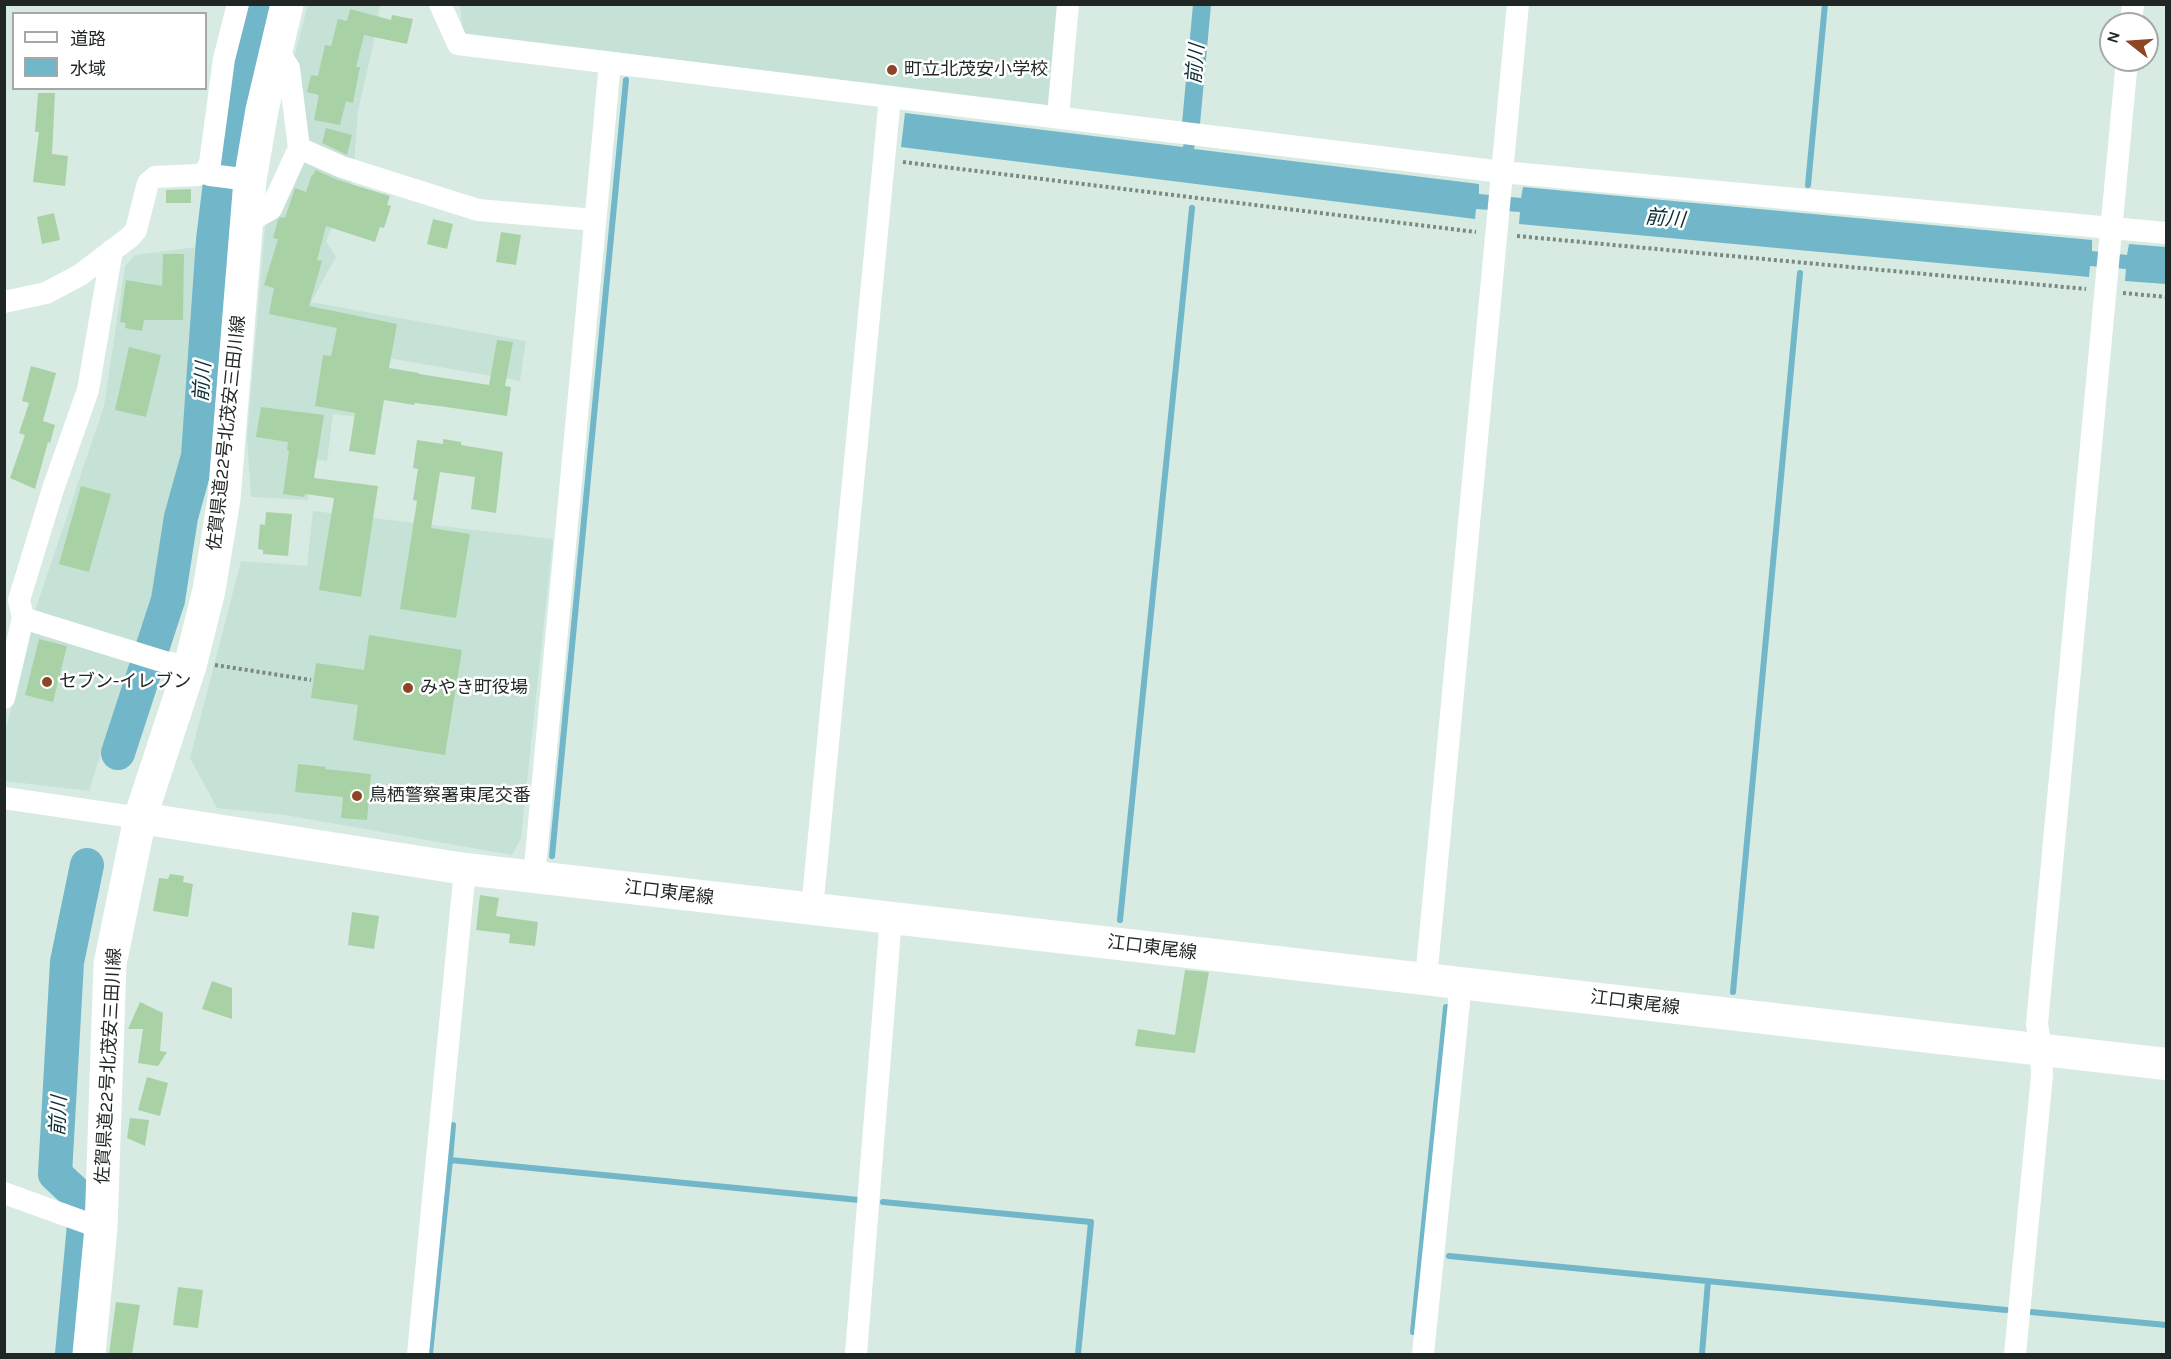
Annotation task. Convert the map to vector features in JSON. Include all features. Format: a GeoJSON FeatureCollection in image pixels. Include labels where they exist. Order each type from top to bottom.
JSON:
{"type":"FeatureCollection","features":[{"type":"Feature","properties":{"kind":"main road","name":"佐賀県道22号北茂安三田川線"},"geometry":{"type":"LineString","coordinates":[[89,1354],[87,1224],[110,964],[140,818],[209,590],[224,499],[246,223],[223,176],[262,110],[287,4]]}},
{"type":"Feature","properties":{"kind":"main road","name":"江口東尾線"},"geometry":{"type":"LineString","coordinates":[[140,818],[465,869],[2166,1064]]}},
{"type":"Feature","properties":{"kind":"street"},"geometry":{"type":"LineString","coordinates":[[223,176],[210,163],[224,59],[238,4]]}},
{"type":"Feature","properties":{"kind":"street"},"geometry":{"type":"LineString","coordinates":[[440,4],[458,44],[1058,116],[1499,204],[2108,260],[2166,234]]}},
{"type":"Feature","properties":{"kind":"street"},"geometry":{"type":"LineString","coordinates":[[1058,116],[1068,4]]}},
{"type":"Feature","properties":{"kind":"street"},"geometry":{"type":"LineString","coordinates":[[1426,979],[1518,4]]}},
{"type":"Feature","properties":{"kind":"street"},"geometry":{"type":"LineString","coordinates":[[246,223],[272,209],[298,148],[289,68],[276,48]]}},
{"type":"Feature","properties":{"kind":"street"},"geometry":{"type":"LineString","coordinates":[[534,877],[610,63]]}},
{"type":"Feature","properties":{"kind":"street"},"geometry":{"type":"LineString","coordinates":[[2015,1354],[2042,1075],[2037,1024],[2126,72]]}},
{"type":"Feature","properties":{"kind":"street"},"geometry":{"type":"LineString","coordinates":[[812,909],[890,97]]}},
{"type":"Feature","properties":{"kind":"street"},"geometry":{"type":"LineString","coordinates":[[298,148],[342,167],[478,210],[595,220]]}},
{"type":"Feature","properties":{"kind":"street"},"geometry":{"type":"LineString","coordinates":[[4,302],[46,293],[80,275],[130,237],[135,230],[148,183],[155,177],[223,176]]}},
{"type":"Feature","properties":{"kind":"street"},"geometry":{"type":"LineString","coordinates":[[4,698],[23,618],[20,600],[53,489],[88,390],[112,250]]}},
{"type":"Feature","properties":{"kind":"street"},"geometry":{"type":"LineString","coordinates":[[23,618],[135,654],[188,664]]}},
{"type":"Feature","properties":{"kind":"street"},"geometry":{"type":"LineString","coordinates":[[4,798],[140,818]]}},
{"type":"Feature","properties":{"kind":"street"},"geometry":{"type":"LineString","coordinates":[[418,1354],[465,869]]}},
{"type":"Feature","properties":{"kind":"street"},"geometry":{"type":"LineString","coordinates":[[856,1354],[891,918]]}},
{"type":"Feature","properties":{"kind":"street"},"geometry":{"type":"LineString","coordinates":[[1424,1354],[1461,983]]}},
{"type":"Feature","properties":{"kind":"street"},"geometry":{"type":"LineString","coordinates":[[4,1193],[87,1224]]}},
{"type":"Feature","properties":{"kind":"path"},"geometry":{"type":"LineString","coordinates":[[885,159],[1499,204],[2108,260],[2166,297]]}},
{"type":"Feature","properties":{"kind":"path"},"geometry":{"type":"LineString","coordinates":[[188,664],[311,680]]}},
{"type":"Feature","properties":{"kind":"shaded area"},"geometry":{"type":"Polygon","coordinates":[[[308,5],[380,5],[358,111],[353,179],[326,241],[336,257],[311,302],[526,341],[520,381],[365,354],[357,417],[333,414],[327,461],[314,459],[308,500],[251,497],[247,438],[265,227],[306,149],[294,57],[308,5]]]}},
{"type":"Feature","properties":{"kind":"shaded area","name":"町立北茂安小学校"},"geometry":{"type":"Polygon","coordinates":[[[460,5],[1064,5],[1054,102],[1046,108],[463,37],[460,5]]]}},
{"type":"Feature","properties":{"kind":"shaded area"},"geometry":{"type":"Polygon","coordinates":[[[205,246],[190,451],[180,484],[158,595],[89,791],[5,781],[5,733],[36,608],[104,406],[125,266],[135,255],[205,246]]]}},
{"type":"Feature","properties":{"kind":"shaded area"},"geometry":{"type":"Polygon","coordinates":[[[313,511],[553,539],[521,838],[512,855],[285,815],[217,808],[190,758],[241,561],[307,566],[313,511]]]}},
{"type":"Feature","properties":{"kind":"water"},"geometry":{"type":"Polygon","coordinates":[[[1193,5],[1211,5],[1200,124],[1182,123],[1193,5]]]}},
{"type":"Feature","properties":{"kind":"water"},"geometry":{"type":"Polygon","coordinates":[[[905,113],[1183,147],[1184,142],[1195,144],[1194,149],[1479,184],[1479,194],[1521,198],[1523,187],[2092,240],[2092,251],[2127,255],[2129,244],[2166,247],[2166,284],[2125,281],[2126,269],[2090,266],[2089,277],[1519,224],[1520,212],[1476,209],[1475,219],[901,147],[905,113]]]}},
{"type":"Feature","properties":{"kind":"building"},"geometry":{"type":"Polygon","coordinates":[[[350,9],[391,20],[392,15],[413,19],[407,44],[364,35],[356,67],[360,67],[353,103],[346,101],[340,125],[314,120],[319,95],[307,92],[311,75],[318,76],[325,45],[331,46],[338,19],[347,21],[350,9]]]}},
{"type":"Feature","properties":{"kind":"building"},"geometry":{"type":"Polygon","coordinates":[[[38,93],[55,93],[52,154],[68,156],[65,186],[33,182],[39,132],[35,132],[38,93]]]}},
{"type":"Feature","properties":{"kind":"building"},"geometry":{"type":"Polygon","coordinates":[[[326,128],[352,135],[347,155],[322,143],[326,128]]]}},
{"type":"Feature","properties":{"kind":"building"},"geometry":{"type":"Polygon","coordinates":[[[315,170],[338,180],[390,196],[387,205],[391,206],[384,228],[380,227],[375,242],[326,226],[317,260],[322,261],[309,306],[397,324],[389,368],[419,374],[489,385],[497,340],[513,342],[505,386],[511,387],[507,416],[384,400],[375,455],[349,451],[355,413],[315,406],[323,355],[331,356],[337,328],[269,314],[274,288],[264,285],[278,239],[273,238],[278,220],[281,217],[285,218],[295,188],[306,192],[315,170]]]}},
{"type":"Feature","properties":{"kind":"building"},"geometry":{"type":"Polygon","coordinates":[[[191,189],[191,203],[166,203],[166,190],[191,189]]]}},
{"type":"Feature","properties":{"kind":"building"},"geometry":{"type":"Polygon","coordinates":[[[54,213],[60,240],[42,244],[37,217],[54,213]]]}},
{"type":"Feature","properties":{"kind":"building"},"geometry":{"type":"Polygon","coordinates":[[[433,219],[453,224],[447,249],[427,244],[433,219]]]}},
{"type":"Feature","properties":{"kind":"building"},"geometry":{"type":"Polygon","coordinates":[[[501,232],[521,235],[516,265],[496,262],[501,232]]]}},
{"type":"Feature","properties":{"kind":"building"},"geometry":{"type":"Polygon","coordinates":[[[163,254],[184,254],[183,320],[144,320],[142,331],[125,328],[126,323],[120,322],[126,280],[162,286],[163,254]]]}},
{"type":"Feature","properties":{"kind":"building"},"geometry":{"type":"Polygon","coordinates":[[[129,347],[161,355],[146,417],[115,410],[129,347]]]}},
{"type":"Feature","properties":{"kind":"building"},"geometry":{"type":"Polygon","coordinates":[[[31,366],[56,373],[43,421],[55,425],[35,489],[10,478],[25,435],[19,433],[29,403],[22,401],[31,366]]]}},
{"type":"Feature","properties":{"kind":"building"},"geometry":{"type":"Polygon","coordinates":[[[261,407],[324,415],[314,478],[378,486],[361,597],[319,590],[334,498],[283,494],[289,451],[287,450],[288,442],[256,437],[261,407]]]}},
{"type":"Feature","properties":{"kind":"building"},"geometry":{"type":"Polygon","coordinates":[[[443,439],[461,442],[461,445],[503,452],[496,513],[471,509],[475,477],[440,472],[431,528],[470,534],[456,618],[400,609],[417,501],[413,500],[418,469],[413,468],[417,440],[443,444],[443,439]]]}},
{"type":"Feature","properties":{"kind":"building"},"geometry":{"type":"Polygon","coordinates":[[[81,486],[111,494],[89,572],[59,564],[81,486]]]}},
{"type":"Feature","properties":{"kind":"building"},"geometry":{"type":"Polygon","coordinates":[[[266,512],[292,514],[288,556],[263,554],[263,550],[258,549],[260,524],[265,525],[266,512]]]}},
{"type":"Feature","properties":{"kind":"building","name":"みやき町役場"},"geometry":{"type":"Polygon","coordinates":[[[369,635],[462,650],[445,755],[353,740],[358,705],[311,698],[316,663],[364,670],[369,635]]]}},
{"type":"Feature","properties":{"kind":"building"},"geometry":{"type":"Polygon","coordinates":[[[39,639],[67,646],[53,702],[25,695],[39,639]]]}},
{"type":"Feature","properties":{"kind":"building"},"geometry":{"type":"Polygon","coordinates":[[[298,764],[371,774],[367,820],[341,818],[343,797],[295,792],[298,764]]]}},
{"type":"Feature","properties":{"kind":"building"},"geometry":{"type":"Polygon","coordinates":[[[170,874],[184,876],[183,882],[193,884],[188,917],[153,911],[159,878],[168,879],[170,874]]]}},
{"type":"Feature","properties":{"kind":"building"},"geometry":{"type":"Polygon","coordinates":[[[480,895],[499,898],[496,916],[538,922],[535,946],[509,943],[510,934],[476,930],[480,895]]]}},
{"type":"Feature","properties":{"kind":"building"},"geometry":{"type":"Polygon","coordinates":[[[352,912],[379,916],[374,949],[348,945],[352,912]]]}},
{"type":"Feature","properties":{"kind":"building"},"geometry":{"type":"Polygon","coordinates":[[[1185,970],[1209,972],[1195,1053],[1135,1046],[1138,1029],[1175,1035],[1185,970]]]}},
{"type":"Feature","properties":{"kind":"building"},"geometry":{"type":"Polygon","coordinates":[[[212,981],[232,988],[232,1019],[202,1009],[212,981]]]}},
{"type":"Feature","properties":{"kind":"building"},"geometry":{"type":"Polygon","coordinates":[[[140,1002],[163,1013],[160,1051],[167,1052],[158,1066],[138,1063],[143,1029],[128,1029],[140,1002]]]}},
{"type":"Feature","properties":{"kind":"building"},"geometry":{"type":"Polygon","coordinates":[[[147,1077],[168,1083],[160,1116],[138,1110],[147,1077]]]}},
{"type":"Feature","properties":{"kind":"building"},"geometry":{"type":"Polygon","coordinates":[[[130,1118],[149,1120],[145,1146],[127,1138],[130,1118]]]}},
{"type":"Feature","properties":{"kind":"building"},"geometry":{"type":"Polygon","coordinates":[[[178,1287],[203,1290],[198,1328],[173,1325],[178,1287]]]}},
{"type":"Feature","properties":{"kind":"building"},"geometry":{"type":"Polygon","coordinates":[[[116,1302],[140,1305],[132,1354],[109,1354],[116,1302]]]}},
{"type":"Feature","properties":{"kind":"waterway","name":"前川"},"geometry":{"type":"LineString","coordinates":[[118,753],[168,600],[181,517],[198,456],[213,240],[223,157],[247,50],[253,4]]}},
{"type":"Feature","properties":{"kind":"waterway"},"geometry":{"type":"LineString","coordinates":[[1808,185],[1825,4]]}},
{"type":"Feature","properties":{"kind":"waterway"},"geometry":{"type":"LineString","coordinates":[[552,856],[626,80]]}},
{"type":"Feature","properties":{"kind":"waterway"},"geometry":{"type":"LineString","coordinates":[[1120,920],[1192,208]]}},
{"type":"Feature","properties":{"kind":"waterway"},"geometry":{"type":"LineString","coordinates":[[1733,992],[1800,273]]}},
{"type":"Feature","properties":{"kind":"waterway","name":"前川"},"geometry":{"type":"LineString","coordinates":[[72,1354],[86,1203],[55,1174],[67,962],[87,865]]}},
{"type":"Feature","properties":{"kind":"waterway"},"geometry":{"type":"LineString","coordinates":[[1413,1332],[1446,1007]]}},
{"type":"Feature","properties":{"kind":"waterway"},"geometry":{"type":"LineString","coordinates":[[453,1125],[450,1160],[859,1200]]}},
{"type":"Feature","properties":{"kind":"waterway"},"geometry":{"type":"LineString","coordinates":[[430,1354],[450,1160]]}},
{"type":"Feature","properties":{"kind":"waterway"},"geometry":{"type":"LineString","coordinates":[[883,1202],[1091,1222],[1078,1354]]}},
{"type":"Feature","properties":{"kind":"waterway"},"geometry":{"type":"LineString","coordinates":[[1449,1256],[2006,1310]]}},
{"type":"Feature","properties":{"kind":"waterway"},"geometry":{"type":"LineString","coordinates":[[1702,1354],[1708,1281]]}},
{"type":"Feature","properties":{"kind":"waterway"},"geometry":{"type":"LineString","coordinates":[[2031,1312],[2166,1325]]}},
{"type":"Feature","properties":{"kind":"place","name":"町立北茂安小学校"},"geometry":{"type":"Point","coordinates":[892,70]}},
{"type":"Feature","properties":{"kind":"place","name":"セブン-イレブン"},"geometry":{"type":"Point","coordinates":[47,682]}},
{"type":"Feature","properties":{"kind":"place","name":"みやき町役場"},"geometry":{"type":"Point","coordinates":[408,688]}},
{"type":"Feature","properties":{"kind":"place","name":"鳥栖警察署東尾交番"},"geometry":{"type":"Point","coordinates":[357,796]}}]}
